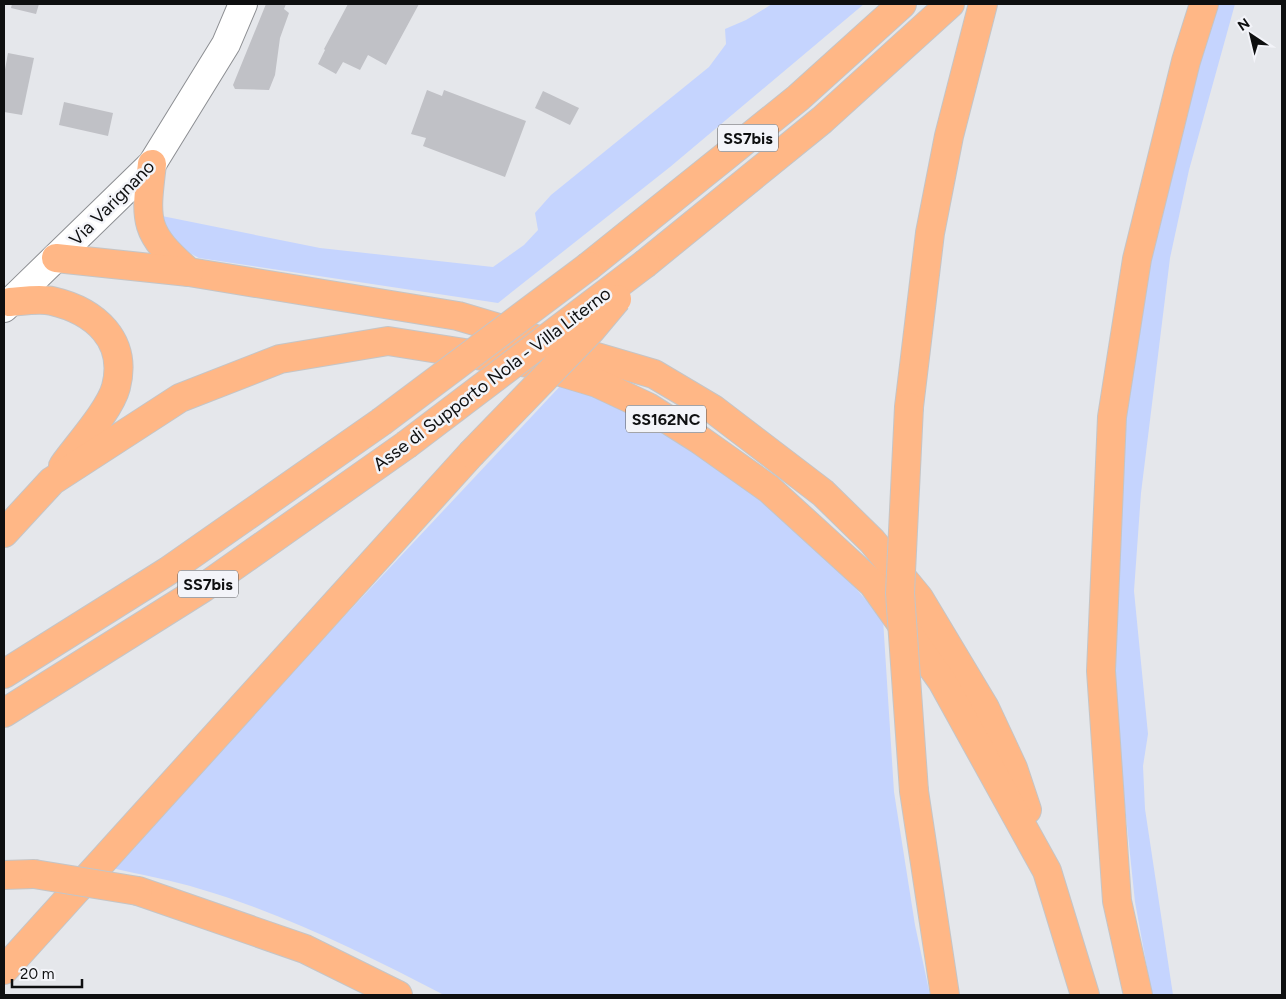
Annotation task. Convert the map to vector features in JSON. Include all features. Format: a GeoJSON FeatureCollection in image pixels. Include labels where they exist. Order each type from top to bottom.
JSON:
{"type":"FeatureCollection","features":[{"type":"Feature","properties":{"kind":"highway","name":"Asse di Supporto Nola - Villa Literno"},"geometry":{"type":"LineString","coordinates":[[4,674],[168,571],[381,422],[588,266],[798,98],[902,4]]}},
{"type":"Feature","properties":{"kind":"highway","name":"Asse di Supporto Nola - Villa Literno"},"geometry":{"type":"LineString","coordinates":[[4,713],[203,588],[406,445],[646,263],[822,120],[950,4]]}},
{"type":"Feature","properties":{"kind":"highway"},"geometry":{"type":"LineString","coordinates":[[945,995],[914,791],[900,592],[909,408],[930,233],[949,136],[983,4]]}},
{"type":"Feature","properties":{"kind":"highway"},"geometry":{"type":"LineString","coordinates":[[1138,995],[1117,901],[1101,671],[1112,417],[1137,259],[1186,61],[1204,4]]}},
{"type":"Feature","properties":{"kind":"highway"},"geometry":{"type":"LineString","coordinates":[[152,164],[147,206],[150,226],[164,251],[189,272]]}},
{"type":"Feature","properties":{"kind":"highway"},"geometry":{"type":"LineString","coordinates":[[56,258],[189,272],[458,316],[654,374],[713,408],[823,493],[872,541],[919,598],[985,708],[1001,742],[1013,768],[1047,871]]}},
{"type":"Feature","properties":{"kind":"highway"},"geometry":{"type":"LineString","coordinates":[[4,970],[471,454],[591,330],[646,263]]}},
{"type":"Feature","properties":{"kind":"highway"},"geometry":{"type":"LineString","coordinates":[[7,305],[51,300],[86,312],[107,332],[120,359],[116,388],[102,412],[52,481]]}},
{"type":"Feature","properties":{"kind":"highway","name":"SS162NC"},"geometry":{"type":"LineString","coordinates":[[4,533],[52,481],[180,398],[290,358],[388,341],[534,364],[596,383],[648,407],[700,440],[769,489],[872,584],[942,680],[1047,871],[1085,995]]}},
{"type":"Feature","properties":{"kind":"highway"},"geometry":{"type":"LineString","coordinates":[[4,875],[34,874],[138,891],[305,949],[398,995]]}},
{"type":"Feature","properties":{"kind":"main road","name":"Via Varignano"},"geometry":{"type":"LineString","coordinates":[[7,305],[152,164],[226,44],[243,4]]}},
{"type":"Feature","properties":{"kind":"shaded area"},"geometry":{"type":"Polygon","coordinates":[[[772,4],[864,4],[670,167],[498,303],[199,258],[175,242],[162,216],[320,248],[493,267],[524,245],[538,230],[535,213],[551,195],[709,67],[726,44],[725,29],[746,20],[772,4]]]}},
{"type":"Feature","properties":{"kind":"shaded area"},"geometry":{"type":"Polygon","coordinates":[[[1215,4],[1235,4],[1189,170],[1170,258],[1141,493],[1134,591],[1148,734],[1143,766],[1145,809],[1173,995],[1152,995],[1135,902],[1121,768],[1114,650],[1118,526],[1127,403],[1155,232],[1215,4]]]}},
{"type":"Feature","properties":{"kind":"shaded area"},"geometry":{"type":"Polygon","coordinates":[[[563,383],[639,416],[690,445],[765,500],[827,556],[883,619],[894,792],[915,925],[930,995],[444,995],[354,950],[263,910],[189,886],[112,868],[563,383]]]}},
{"type":"Feature","properties":{"kind":"building"},"geometry":{"type":"Polygon","coordinates":[[[12,4],[39,4],[36,14],[11,8],[12,4]]]}},
{"type":"Feature","properties":{"kind":"building"},"geometry":{"type":"Polygon","coordinates":[[[266,4],[286,4],[284,9],[289,13],[280,38],[275,75],[269,90],[235,89],[233,85],[266,4]]]}},
{"type":"Feature","properties":{"kind":"building"},"geometry":{"type":"Polygon","coordinates":[[[348,4],[419,4],[386,65],[368,55],[360,70],[343,62],[336,74],[318,64],[348,4]]]}},
{"type":"Feature","properties":{"kind":"building"},"geometry":{"type":"Polygon","coordinates":[[[8,53],[34,58],[22,115],[4,112],[4,75],[8,53]]]}},
{"type":"Feature","properties":{"kind":"building"},"geometry":{"type":"Polygon","coordinates":[[[427,90],[442,96],[444,90],[526,121],[505,177],[423,146],[426,138],[411,134],[427,90]]]}},
{"type":"Feature","properties":{"kind":"building"},"geometry":{"type":"Polygon","coordinates":[[[543,91],[579,108],[570,125],[535,108],[543,91]]]}},
{"type":"Feature","properties":{"kind":"building"},"geometry":{"type":"Polygon","coordinates":[[[64,102],[113,113],[108,136],[59,125],[64,102]]]}}]}
